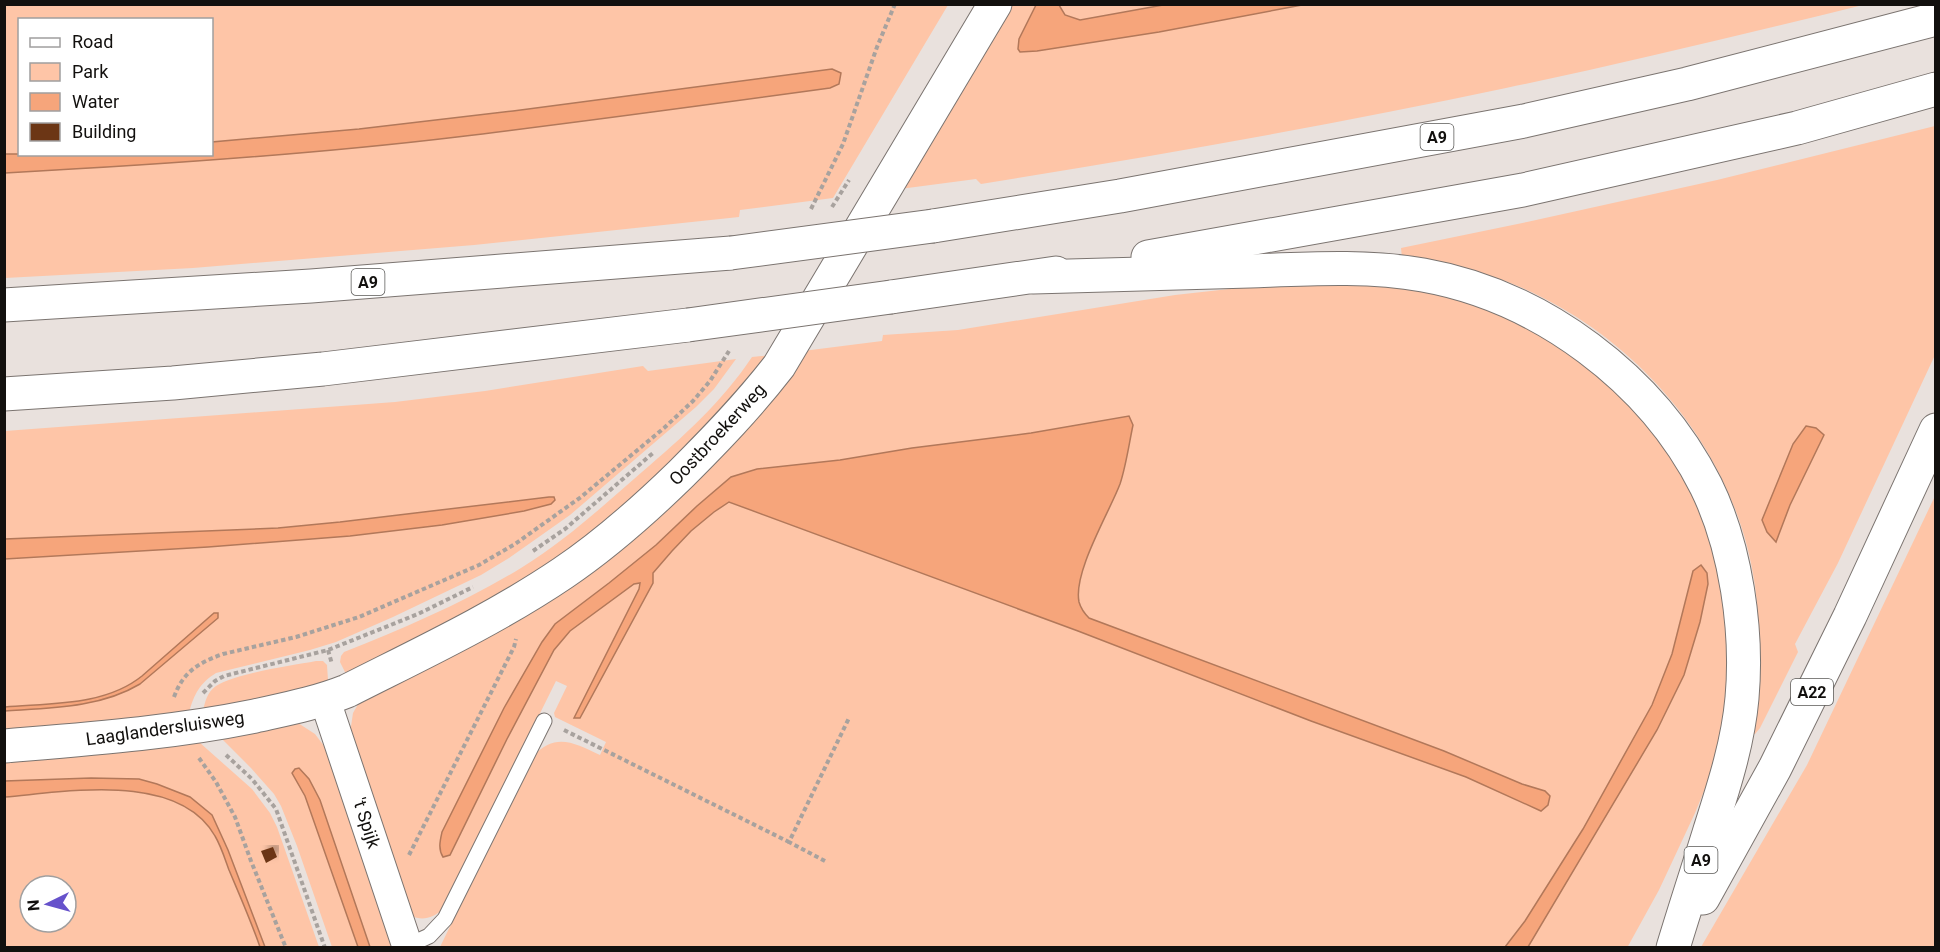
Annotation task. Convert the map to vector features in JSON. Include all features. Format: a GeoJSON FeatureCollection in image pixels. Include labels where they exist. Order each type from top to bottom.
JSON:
{"type":"FeatureCollection","features":[{"type":"Feature","properties":{"kind":"main road","name":"Oostbroekerweg"},"geometry":{"type":"LineString","coordinates":[[324,700],[347,691],[447,641],[528,595],[588,555],[636,517],[721,435],[779,366],[995,4]]}},
{"type":"Feature","properties":{"kind":"main road","name":"A9"},"geometry":{"type":"LineString","coordinates":[[4,305],[311,286],[731,253],[933,226],[1120,196],[1524,121],[1687,84],[1935,19]]}},
{"type":"Feature","properties":{"kind":"main road","name":"A9"},"geometry":{"type":"LineString","coordinates":[[4,394],[173,383],[323,369],[688,325],[1033,277],[1522,190],[1797,128],[1935,90]]}},
{"type":"Feature","properties":{"kind":"main road","name":"A9"},"geometry":{"type":"LineString","coordinates":[[1033,277],[1326,268],[1421,275],[1475,288],[1510,302],[1546,321],[1583,345],[1616,372],[1650,405],[1684,448],[1706,488],[1725,538],[1739,601],[1744,657],[1738,732],[1729,772],[1674,948]]}},
{"type":"Feature","properties":{"kind":"main road","name":"A22"},"geometry":{"type":"LineString","coordinates":[[1674,948],[1774,768],[1850,616],[1935,430]]}},
{"type":"Feature","properties":{"kind":"main road","name":"Laaglandersluisweg"},"geometry":{"type":"LineString","coordinates":[[4,746],[191,728],[324,700]]}},
{"type":"Feature","properties":{"kind":"street","name":"'t Spijk"},"geometry":{"type":"LineString","coordinates":[[324,700],[407,947]]}},
{"type":"Feature","properties":{"kind":"lane"},"geometry":{"type":"LineString","coordinates":[[407,947],[429,936],[445,919],[544,721]]}},
{"type":"Feature","properties":{"kind":"path"},"geometry":{"type":"LineString","coordinates":[[808,214],[843,144],[877,47],[895,4]]}},
{"type":"Feature","properties":{"kind":"path"},"geometry":{"type":"LineString","coordinates":[[828,213],[852,176]]}},
{"type":"Feature","properties":{"kind":"path"},"geometry":{"type":"LineString","coordinates":[[326,948],[276,809],[252,779],[213,744],[175,716],[173,698],[182,680],[190,671],[223,654],[333,627],[384,608],[479,565],[515,544],[581,497],[664,428],[693,401],[710,381],[732,346]]}},
{"type":"Feature","properties":{"kind":"path"},"geometry":{"type":"LineString","coordinates":[[529,554],[573,522],[656,450]]}},
{"type":"Feature","properties":{"kind":"path"},"geometry":{"type":"LineString","coordinates":[[286,948],[235,817],[191,728],[206,688],[224,676],[306,657],[343,645],[418,614],[477,585]]}},
{"type":"Feature","properties":{"kind":"path"},"geometry":{"type":"LineString","coordinates":[[390,893],[514,647],[528,595]]}},
{"type":"Feature","properties":{"kind":"path"},"geometry":{"type":"LineString","coordinates":[[789,842],[849,718]]}},
{"type":"Feature","properties":{"kind":"path"},"geometry":{"type":"LineString","coordinates":[[544,721],[825,861]]}},
{"type":"Feature","properties":{"kind":"green space"},"geometry":{"type":"Polygon","coordinates":[[[4,5],[948,5],[833,198],[740,210],[739,217],[474,245],[193,268],[5,278],[4,5]]]}},
{"type":"Feature","properties":{"kind":"green space"},"geometry":{"type":"Polygon","coordinates":[[[1009,5],[1863,5],[1596,69],[1441,102],[1178,151],[981,184],[976,179],[900,189],[1009,5]]]}},
{"type":"Feature","properties":{"kind":"green space"},"geometry":{"type":"Polygon","coordinates":[[[1935,126],[1935,355],[1838,563],[1795,644],[1798,652],[1760,728],[1755,734],[1750,734],[1757,682],[1760,677],[1755,586],[1744,536],[1726,488],[1702,443],[1672,401],[1637,364],[1598,331],[1554,304],[1495,277],[1402,258],[1401,248],[1717,180],[1935,126]]]}},
{"type":"Feature","properties":{"kind":"green space"},"geometry":{"type":"Polygon","coordinates":[[[1284,283],[1384,284],[1467,299],[1561,342],[1625,394],[1675,457],[1713,536],[1731,635],[1725,715],[1711,774],[1695,813],[1659,890],[1627,948],[440,947],[533,756],[541,749],[557,742],[573,744],[600,755],[606,742],[555,717],[554,713],[567,686],[556,681],[443,909],[428,918],[411,916],[350,733],[353,713],[361,699],[464,646],[803,351],[882,341],[883,335],[958,330],[1175,295],[1284,283]]]}},
{"type":"Feature","properties":{"kind":"green space"},"geometry":{"type":"Polygon","coordinates":[[[773,355],[627,507],[534,577],[350,673],[345,672],[340,662],[344,652],[456,603],[521,568],[568,535],[687,432],[728,389],[752,357],[773,355]]]}},
{"type":"Feature","properties":{"kind":"green space"},"geometry":{"type":"Polygon","coordinates":[[[736,359],[714,389],[696,407],[570,515],[481,575],[336,642],[216,673],[198,690],[189,713],[5,732],[5,431],[395,402],[485,391],[643,366],[648,371],[736,359]]]}},
{"type":"Feature","properties":{"kind":"green space"},"geometry":{"type":"Polygon","coordinates":[[[1935,496],[1935,947],[1701,947],[1807,765],[1935,496]]]}},
{"type":"Feature","properties":{"kind":"green space"},"geometry":{"type":"Polygon","coordinates":[[[323,661],[327,665],[328,680],[325,682],[229,709],[203,711],[210,691],[225,681],[264,670],[323,661]]]}},
{"type":"Feature","properties":{"kind":"green space"},"geometry":{"type":"Polygon","coordinates":[[[298,723],[315,734],[327,750],[395,947],[332,947],[281,806],[274,794],[223,740],[222,736],[298,723]]]}},
{"type":"Feature","properties":{"kind":"green space"},"geometry":{"type":"Polygon","coordinates":[[[199,742],[252,789],[270,813],[319,947],[5,948],[5,759],[199,742]]]}},
{"type":"Feature","properties":{"kind":"water"},"geometry":{"type":"Polygon","coordinates":[[[1036,5],[1059,5],[1065,15],[1080,20],[1163,5],[1302,5],[1159,32],[1020,52],[1019,39],[1036,5]]]}},
{"type":"Feature","properties":{"kind":"water"},"geometry":{"type":"Polygon","coordinates":[[[832,69],[841,73],[839,84],[830,88],[504,131],[288,154],[5,173],[5,154],[18,154],[18,156],[213,156],[213,142],[359,129],[832,69]]]}},
{"type":"Feature","properties":{"kind":"water"},"geometry":{"type":"Polygon","coordinates":[[[1129,416],[1133,425],[1120,484],[1081,575],[1079,602],[1089,618],[1545,791],[1550,796],[1548,805],[1541,811],[1466,777],[729,502],[691,531],[653,573],[653,583],[580,718],[574,718],[640,583],[634,584],[570,631],[554,650],[450,855],[443,857],[441,854],[442,832],[504,708],[555,624],[656,545],[731,477],[757,469],[840,460],[912,448],[1031,433],[1129,416]]]}},
{"type":"Feature","properties":{"kind":"water"},"geometry":{"type":"Polygon","coordinates":[[[1806,426],[1816,428],[1824,435],[1790,505],[1776,542],[1767,532],[1762,520],[1793,444],[1806,426]]]}},
{"type":"Feature","properties":{"kind":"water"},"geometry":{"type":"Polygon","coordinates":[[[554,497],[555,500],[551,504],[524,511],[442,525],[350,536],[5,559],[5,539],[278,528],[554,497]]]}},
{"type":"Feature","properties":{"kind":"water"},"geometry":{"type":"Polygon","coordinates":[[[1701,565],[1707,573],[1708,584],[1700,622],[1684,675],[1657,730],[1528,947],[1505,947],[1525,921],[1583,829],[1652,705],[1672,654],[1693,571],[1701,565]]]}},
{"type":"Feature","properties":{"kind":"water"},"geometry":{"type":"Polygon","coordinates":[[[214,613],[218,613],[218,618],[140,684],[125,692],[74,705],[5,711],[5,707],[94,698],[127,686],[142,676],[214,613]]]}},
{"type":"Feature","properties":{"kind":"water"},"geometry":{"type":"Polygon","coordinates":[[[299,768],[309,779],[320,800],[370,947],[358,947],[305,796],[292,773],[299,768]]]}},
{"type":"Feature","properties":{"kind":"water"},"geometry":{"type":"Polygon","coordinates":[[[139,779],[157,784],[190,797],[212,815],[228,850],[265,947],[260,947],[215,836],[198,815],[175,802],[148,794],[119,790],[88,790],[5,797],[5,781],[139,779]]]}},
{"type":"Feature","properties":{"kind":"building"},"geometry":{"type":"Polygon","coordinates":[[[273,847],[277,857],[266,863],[261,851],[273,847]]]}}]}
